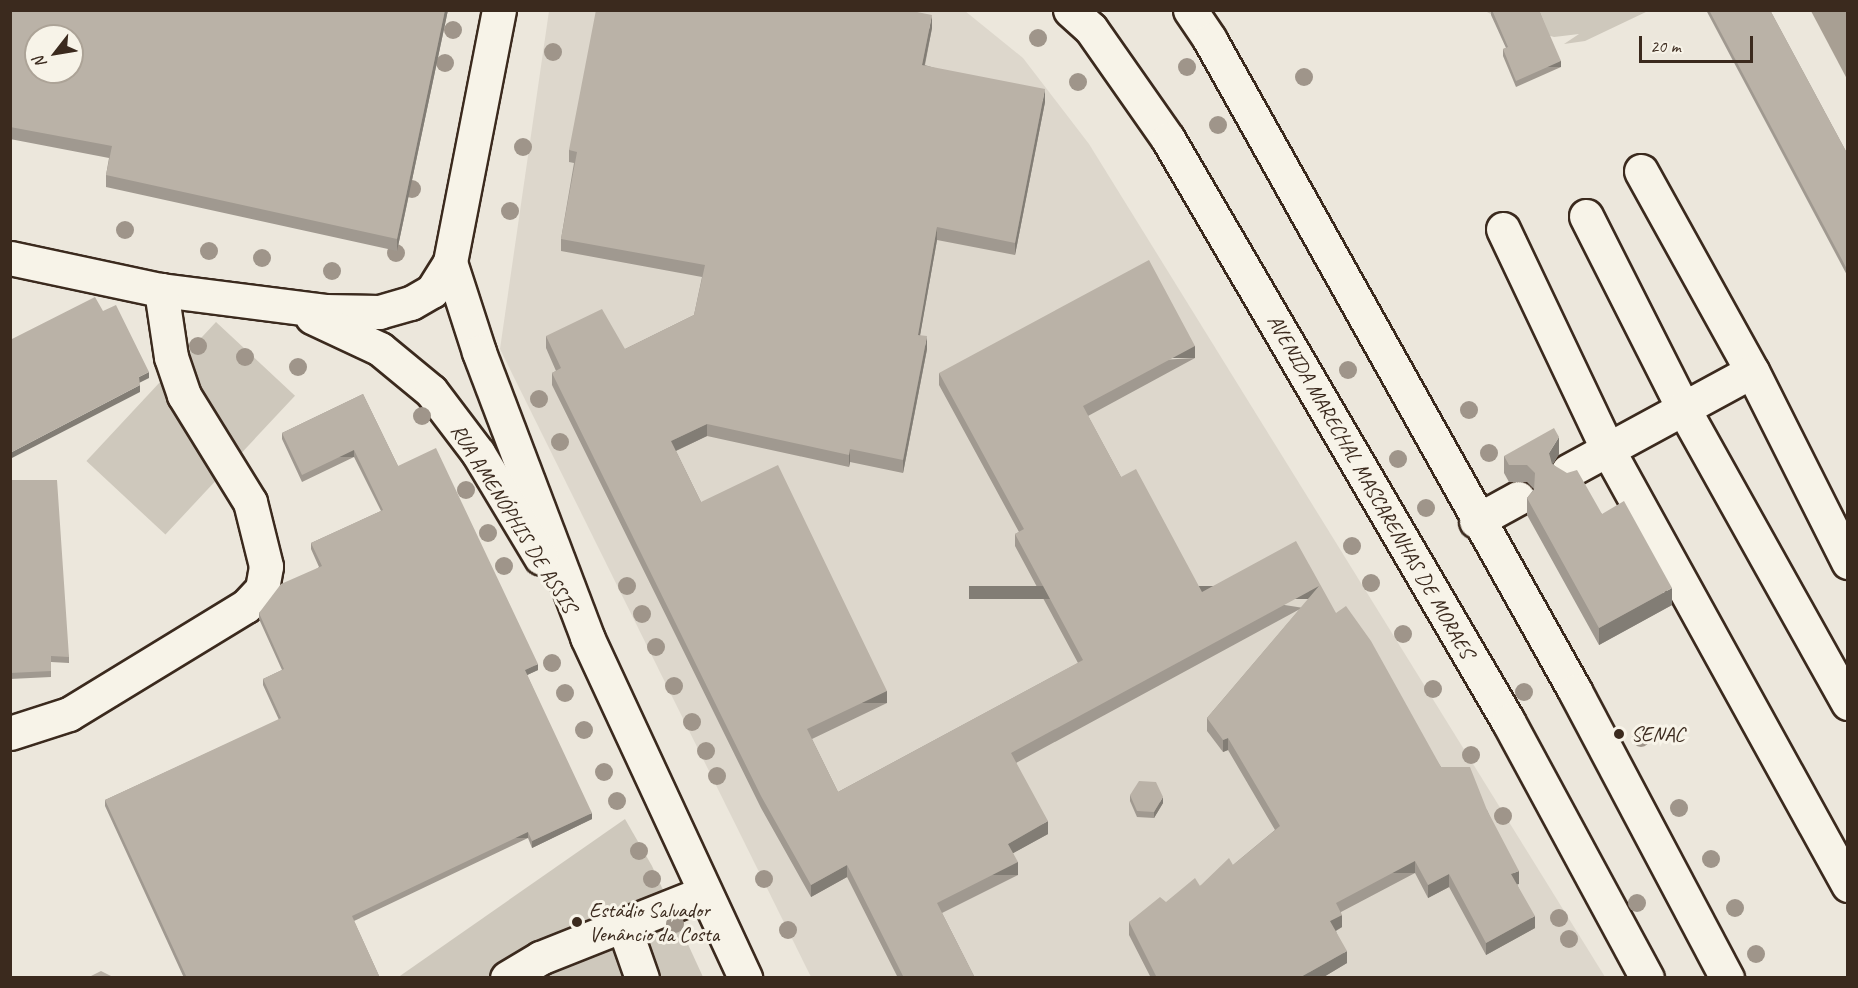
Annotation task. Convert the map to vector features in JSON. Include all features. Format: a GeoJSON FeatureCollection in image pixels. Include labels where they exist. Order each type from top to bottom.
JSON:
{"type":"FeatureCollection","features":[{"type":"Feature","properties":{"kind":"main road","name":"RUA AMENÓPHIS DE ASSIS"},"geometry":{"type":"LineString","coordinates":[[289,306],[357,313],[393,309],[432,291],[450,262],[499,10]]}},
{"type":"Feature","properties":{"kind":"main road","name":"AVENIDA MARECHAL MASCARENHAS DE MORAES"},"geometry":{"type":"LineString","coordinates":[[1070,10],[1091,29],[1168,139],[1508,721],[1647,978]]}},
{"type":"Feature","properties":{"kind":"main road"},"geometry":{"type":"LineString","coordinates":[[1190,10],[1210,40],[1476,521],[1575,691],[1726,978]]}},
{"type":"Feature","properties":{"kind":"main road"},"geometry":{"type":"LineString","coordinates":[[1641,171],[1752,371],[1848,562]]}},
{"type":"Feature","properties":{"kind":"main road"},"geometry":{"type":"LineString","coordinates":[[1586,216],[1683,408],[1848,703]]}},
{"type":"Feature","properties":{"kind":"main road"},"geometry":{"type":"LineString","coordinates":[[1503,229],[1608,450],[1848,885]]}},
{"type":"Feature","properties":{"kind":"main road"},"geometry":{"type":"LineString","coordinates":[[10,258],[161,290],[289,306]]}},
{"type":"Feature","properties":{"kind":"main road","name":"RUA AMENÓPHIS DE ASSIS"},"geometry":{"type":"LineString","coordinates":[[450,262],[475,342],[587,637],[703,893],[745,978]]}},
{"type":"Feature","properties":{"kind":"main road"},"geometry":{"type":"LineString","coordinates":[[10,733],[69,714],[246,606],[262,589],[266,566],[250,502],[184,395],[171,357],[161,290]]}},
{"type":"Feature","properties":{"kind":"main road","name":"RUA AMENÓPHIS DE ASSIS"},"geometry":{"type":"LineString","coordinates":[[289,306],[380,349],[431,391],[478,453],[587,637]]}},
{"type":"Feature","properties":{"kind":"main road"},"geometry":{"type":"LineString","coordinates":[[1568,471],[1752,371]]}},
{"type":"Feature","properties":{"kind":"main road"},"geometry":{"type":"LineString","coordinates":[[1476,521],[1518,498]]}},
{"type":"Feature","properties":{"kind":"main road"},"geometry":{"type":"LineString","coordinates":[[507,978],[540,958],[624,927],[703,893]]}},
{"type":"Feature","properties":{"kind":"main road"},"geometry":{"type":"LineString","coordinates":[[624,927],[642,978]]}},
{"type":"Feature","properties":{"kind":"shaded area"},"geometry":{"type":"Polygon","coordinates":[[[549,11],[965,11],[1023,58],[1089,144],[1605,977],[811,977],[500,349],[549,11]]]}},
{"type":"Feature","properties":{"kind":"shaded area"},"geometry":{"type":"Polygon","coordinates":[[[1485,11],[1648,11],[1585,41],[1564,44],[1579,34],[1554,37],[1512,25],[1485,11]]]}},
{"type":"Feature","properties":{"kind":"shaded area"},"geometry":{"type":"Polygon","coordinates":[[[1811,11],[1847,11],[1847,79],[1811,11]]]}},
{"type":"Feature","properties":{"kind":"shaded area"},"geometry":{"type":"Polygon","coordinates":[[[216,322],[295,396],[165,535],[86,461],[216,322]]]}},
{"type":"Feature","properties":{"kind":"shaded area","name":"Estádio Salvador Venâncio da Costa"},"geometry":{"type":"Polygon","coordinates":[[[625,819],[652,866],[703,977],[397,978],[625,819]]]}},
{"type":"Feature","properties":{"kind":"building"},"geometry":{"type":"Polygon","coordinates":[[[10,10],[445,10],[397,239],[106,175],[112,146],[10,127],[10,10]]]}},
{"type":"Feature","properties":{"kind":"building"},"geometry":{"type":"Polygon","coordinates":[[[596,10],[907,10],[932,15],[922,65],[1045,89],[1015,243],[937,227],[918,335],[927,336],[903,460],[850,449],[849,455],[707,424],[671,441],[701,502],[778,465],[887,691],[807,729],[838,792],[1083,660],[1015,534],[1024,529],[939,373],[1149,260],[1195,346],[1083,406],[1121,477],[1136,469],[1202,592],[1296,541],[1336,613],[1346,606],[1371,641],[1441,767],[1470,767],[1487,810],[1519,871],[1511,874],[1535,916],[1486,943],[1449,874],[1428,885],[1415,861],[1336,903],[1342,915],[1330,921],[1347,951],[1299,978],[1157,978],[1129,922],[1160,897],[1166,902],[1195,878],[1200,886],[1229,858],[1233,865],[1280,826],[1228,738],[1223,740],[1207,718],[1319,586],[1011,753],[1048,821],[1008,844],[1018,862],[937,903],[975,978],[904,978],[847,865],[811,885],[761,796],[552,373],[561,368],[546,336],[602,309],[625,349],[694,315],[705,265],[561,239],[577,152],[569,150],[596,10]]]}},
{"type":"Feature","properties":{"kind":"building"},"geometry":{"type":"Polygon","coordinates":[[[1492,10],[1539,10],[1561,61],[1516,81],[1503,49],[1508,47],[1492,10]]]}},
{"type":"Feature","properties":{"kind":"building"},"geometry":{"type":"Polygon","coordinates":[[[1709,10],[1770,10],[1848,155],[1848,271],[1709,10]]]}},
{"type":"Feature","properties":{"kind":"building"},"geometry":{"type":"Polygon","coordinates":[[[95,297],[103,311],[116,305],[149,372],[139,377],[140,385],[10,453],[10,340],[95,297]]]}},
{"type":"Feature","properties":{"kind":"building"},"geometry":{"type":"Polygon","coordinates":[[[363,394],[398,466],[436,448],[538,664],[525,670],[592,813],[532,841],[528,832],[352,916],[380,978],[187,978],[105,800],[281,718],[263,679],[284,669],[259,613],[281,584],[322,566],[311,543],[383,510],[354,450],[302,475],[282,433],[363,394]]]}},
{"type":"Feature","properties":{"kind":"building"},"geometry":{"type":"Polygon","coordinates":[[[1554,428],[1559,437],[1549,453],[1552,464],[1567,473],[1577,470],[1602,514],[1624,501],[1672,588],[1599,628],[1527,498],[1534,490],[1535,473],[1527,465],[1509,465],[1504,456],[1554,428]]]}},
{"type":"Feature","properties":{"kind":"building"},"geometry":{"type":"Polygon","coordinates":[[[10,480],[57,480],[69,657],[51,656],[51,671],[10,673],[10,480]]]}},
{"type":"Feature","properties":{"kind":"building"},"geometry":{"type":"Polygon","coordinates":[[[1139,781],[1156,782],[1163,797],[1154,812],[1137,811],[1130,795],[1139,781]]]}},
{"type":"Feature","properties":{"kind":"building"},"geometry":{"type":"Polygon","coordinates":[[[101,971],[115,978],[87,978],[101,971]]]}},
{"type":"Feature","properties":{"kind":"place","name":"SENAC"},"geometry":{"type":"Point","coordinates":[1619,734]}},
{"type":"Feature","properties":{"kind":"place","name":"Estádio Salvador Venâncio da Costa"},"geometry":{"type":"Point","coordinates":[577,922]}}]}
